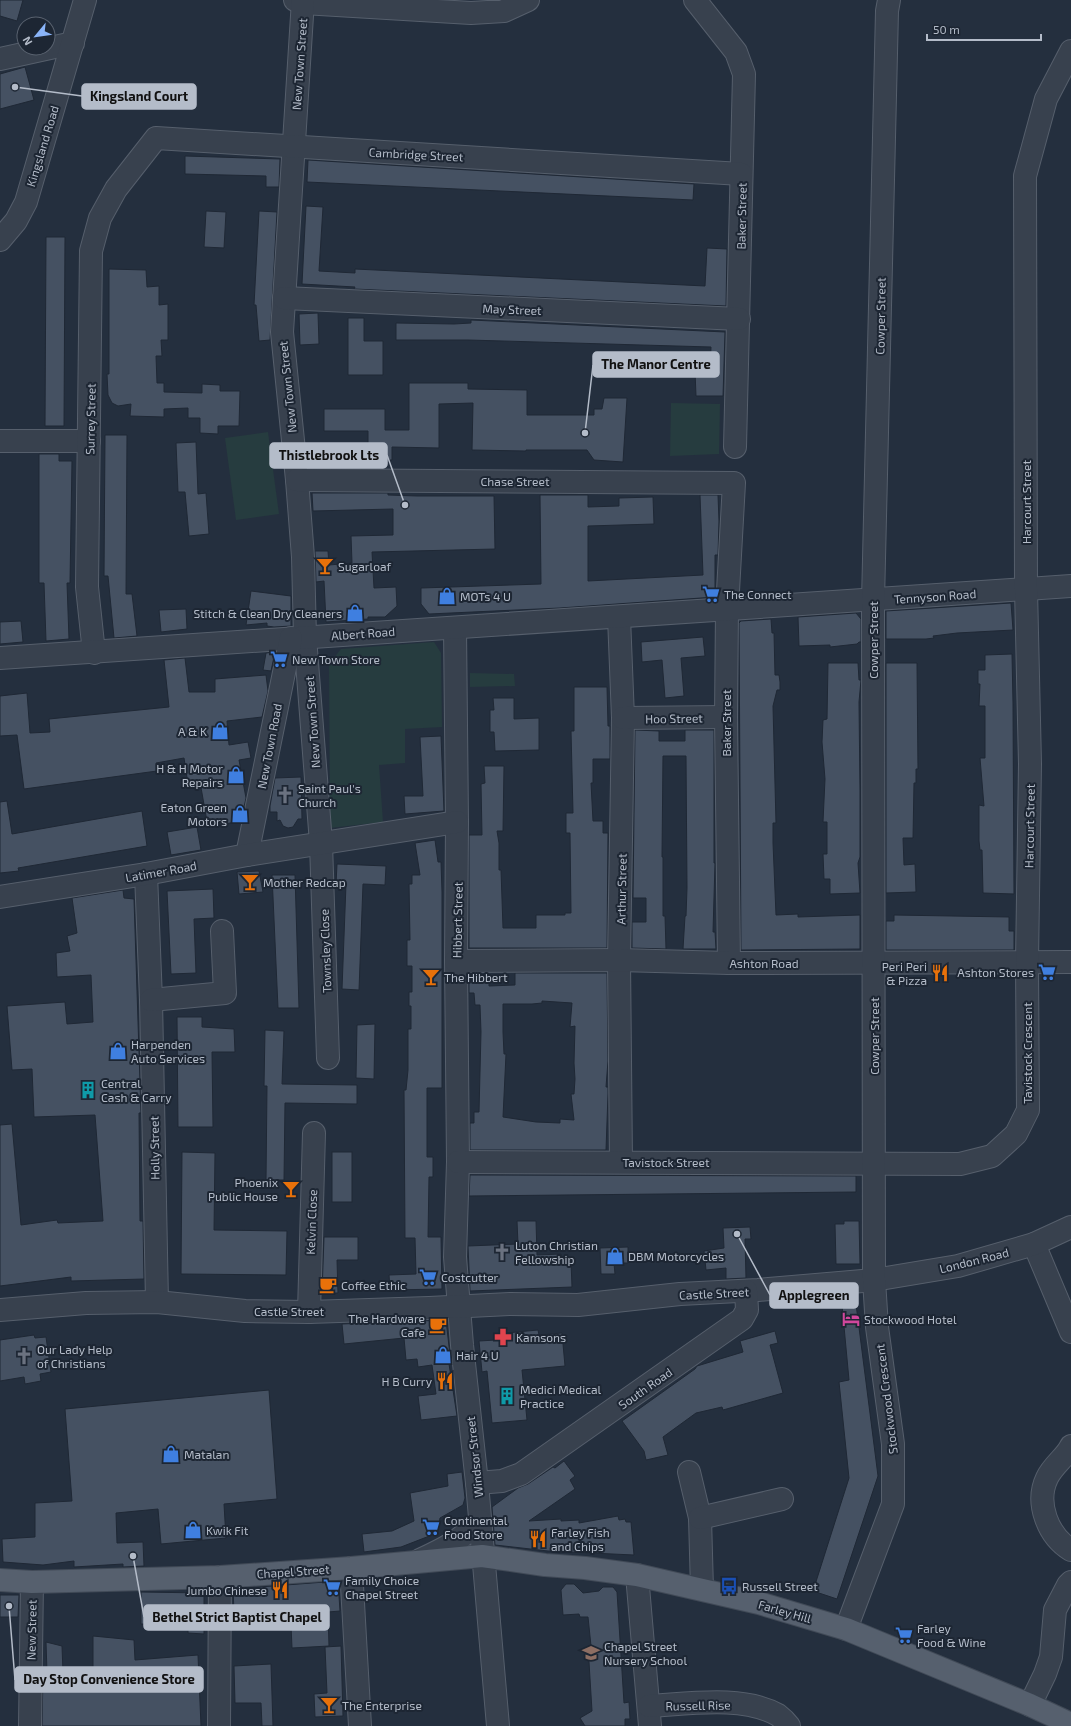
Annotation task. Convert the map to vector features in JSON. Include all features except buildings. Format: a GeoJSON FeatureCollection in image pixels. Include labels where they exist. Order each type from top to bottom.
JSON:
{"type":"FeatureCollection","features":[{"type":"Feature","properties":{"kind":"main road","name":"Farley Hill"},"geometry":{"type":"LineString","coordinates":[[482,1556],[545,1565],[586,1568],[637,1575],[759,1603],[846,1629],[1030,1705],[1071,1724]]}},
{"type":"Feature","properties":{"kind":"main road","name":"Chapel Street"},"geometry":{"type":"LineString","coordinates":[[0,1580],[32,1582],[220,1577],[351,1568],[482,1556]]}},
{"type":"Feature","properties":{"kind":"street","name":"Kingsland Road"},"geometry":{"type":"LineString","coordinates":[[0,240],[16,221],[26,202],[85,0]]}},
{"type":"Feature","properties":{"kind":"street"},"geometry":{"type":"LineString","coordinates":[[300,1],[471,14],[504,11],[528,0]]}},
{"type":"Feature","properties":{"kind":"street","name":"Baker Street"},"geometry":{"type":"LineString","coordinates":[[695,0],[736,52],[744,74],[735,447]]}},
{"type":"Feature","properties":{"kind":"street","name":"Cowper Street"},"geometry":{"type":"LineString","coordinates":[[874,1280],[873,601],[887,11],[889,0]]}},
{"type":"Feature","properties":{"kind":"street","name":"New Town Street"},"geometry":{"type":"LineString","coordinates":[[300,1],[295,147],[282,332],[303,557],[298,638],[321,843]]}},
{"type":"Feature","properties":{"kind":"street"},"geometry":{"type":"LineString","coordinates":[[0,59],[73,43]]}},
{"type":"Feature","properties":{"kind":"street","name":"Harcourt Street"},"geometry":{"type":"LineString","coordinates":[[1027,962],[1030,764],[1026,589],[1026,176],[1046,99],[1071,51]]}},
{"type":"Feature","properties":{"kind":"street","name":"Cambridge Street"},"geometry":{"type":"LineString","coordinates":[[116,189],[156,138],[741,174]]}},
{"type":"Feature","properties":{"kind":"street","name":"Surrey Street"},"geometry":{"type":"LineString","coordinates":[[94,653],[87,587],[91,251],[100,218],[116,189]]}},
{"type":"Feature","properties":{"kind":"street","name":"May Street"},"geometry":{"type":"LineString","coordinates":[[284,298],[739,319]]}},
{"type":"Feature","properties":{"kind":"street"},"geometry":{"type":"LineString","coordinates":[[0,440],[89,441]]}},
{"type":"Feature","properties":{"kind":"street","name":"Chase Street"},"geometry":{"type":"LineString","coordinates":[[297,480],[734,483]]}},
{"type":"Feature","properties":{"kind":"street","name":"Baker Street"},"geometry":{"type":"LineString","coordinates":[[730,963],[726,717],[727,609],[734,483]]}},
{"type":"Feature","properties":{"kind":"street","name":"Tennyson Road"},"geometry":{"type":"LineString","coordinates":[[727,609],[873,601],[1071,586]]}},
{"type":"Feature","properties":{"kind":"street","name":"Albert Road"},"geometry":{"type":"LineString","coordinates":[[0,658],[94,653],[727,609]]}},
{"type":"Feature","properties":{"kind":"street","name":"Arthur Street"},"geometry":{"type":"LineString","coordinates":[[619,617],[623,718],[619,960],[621,1162]]}},
{"type":"Feature","properties":{"kind":"street","name":"Hibbert Street"},"geometry":{"type":"LineString","coordinates":[[455,628],[458,1162],[455,1257],[459,1307]]}},
{"type":"Feature","properties":{"kind":"street","name":"New Town Road"},"geometry":{"type":"LineString","coordinates":[[247,855],[298,638]]}},
{"type":"Feature","properties":{"kind":"street","name":"Hoo Street"},"geometry":{"type":"LineString","coordinates":[[623,718],[726,717]]}},
{"type":"Feature","properties":{"kind":"street","name":"Latimer Road"},"geometry":{"type":"LineString","coordinates":[[0,897],[146,874],[247,855],[457,822]]}},
{"type":"Feature","properties":{"kind":"street","name":"Townsley Close"},"geometry":{"type":"LineString","coordinates":[[321,843],[328,1058]]}},
{"type":"Feature","properties":{"kind":"street","name":"Holly Street"},"geometry":{"type":"LineString","coordinates":[[146,874],[151,1000],[157,1302]]}},
{"type":"Feature","properties":{"kind":"street"},"geometry":{"type":"LineString","coordinates":[[151,1000],[225,993],[222,931]]}},
{"type":"Feature","properties":{"kind":"street","name":"Ashton Road"},"geometry":{"type":"LineString","coordinates":[[456,961],[619,960],[730,963],[1071,962]]}},
{"type":"Feature","properties":{"kind":"street","name":"Tavistock Crescent"},"geometry":{"type":"LineString","coordinates":[[874,1163],[960,1164],[992,1156],[1016,1134],[1028,1110],[1027,962]]}},
{"type":"Feature","properties":{"kind":"street","name":"Kelvin Close"},"geometry":{"type":"LineString","coordinates":[[308,1312],[314,1133]]}},
{"type":"Feature","properties":{"kind":"street","name":"Tavistock Street"},"geometry":{"type":"LineString","coordinates":[[458,1162],[874,1163]]}},
{"type":"Feature","properties":{"kind":"street","name":"London Road"},"geometry":{"type":"LineString","coordinates":[[874,1280],[958,1266],[1034,1244],[1065,1237]]}},
{"type":"Feature","properties":{"kind":"street"},"geometry":{"type":"LineString","coordinates":[[1034,1244],[1071,1332]]}},
{"type":"Feature","properties":{"kind":"street","name":"Castle Street"},"geometry":{"type":"LineString","coordinates":[[0,1310],[86,1303],[157,1302],[245,1311],[308,1312],[510,1304],[578,1305],[673,1295],[746,1291],[874,1280]]}},
{"type":"Feature","properties":{"kind":"street","name":"Stockwood Crescent"},"geometry":{"type":"LineString","coordinates":[[846,1629],[893,1504],[893,1444],[877,1327],[874,1280]]}},
{"type":"Feature","properties":{"kind":"street","name":"South Road"},"geometry":{"type":"LineString","coordinates":[[478,1483],[502,1481],[521,1474],[742,1319],[747,1310],[746,1291]]}},
{"type":"Feature","properties":{"kind":"street","name":"Castle Street"},"geometry":{"type":"LineString","coordinates":[[461,1333],[480,1316],[532,1314],[563,1310],[578,1305]]}},
{"type":"Feature","properties":{"kind":"street","name":"Windsor Street"},"geometry":{"type":"LineString","coordinates":[[459,1307],[478,1483],[482,1556],[498,1726]]}},
{"type":"Feature","properties":{"kind":"street"},"geometry":{"type":"LineString","coordinates":[[1071,1446],[1057,1462],[1047,1478],[1042,1498],[1043,1513],[1051,1530],[1063,1545],[1071,1550]]}},
{"type":"Feature","properties":{"kind":"street"},"geometry":{"type":"LineString","coordinates":[[689,1472],[700,1518],[702,1589]]}},
{"type":"Feature","properties":{"kind":"street"},"geometry":{"type":"LineString","coordinates":[[700,1518],[782,1499]]}},
{"type":"Feature","properties":{"kind":"street","name":"Chapel Street"},"geometry":{"type":"LineString","coordinates":[[417,1562],[449,1547],[480,1522]]}},
{"type":"Feature","properties":{"kind":"street"},"geometry":{"type":"LineString","coordinates":[[351,1568],[360,1726]]}},
{"type":"Feature","properties":{"kind":"street"},"geometry":{"type":"LineString","coordinates":[[637,1575],[650,1716]]}},
{"type":"Feature","properties":{"kind":"street"},"geometry":{"type":"LineString","coordinates":[[219,1726],[220,1577]]}},
{"type":"Feature","properties":{"kind":"street","name":"New Street"},"geometry":{"type":"LineString","coordinates":[[30,1726],[32,1582]]}},
{"type":"Feature","properties":{"kind":"street"},"geometry":{"type":"LineString","coordinates":[[1030,1705],[1045,1674],[1051,1656],[1055,1610],[1071,1582]]}},
{"type":"Feature","properties":{"kind":"street","name":"Russell Rise"},"geometry":{"type":"LineString","coordinates":[[650,1716],[720,1702],[760,1707],[780,1716],[789,1726]]}},
{"type":"Feature","properties":{"kind":"green space"},"geometry":{"type":"Polygon","coordinates":[[[671,403],[720,404],[719,454],[670,456],[671,403]]]}},
{"type":"Feature","properties":{"kind":"green space"},"geometry":{"type":"Polygon","coordinates":[[[268,432],[279,514],[236,520],[225,438],[268,432]]]}},
{"type":"Feature","properties":{"kind":"green space"},"geometry":{"type":"Polygon","coordinates":[[[434,642],[441,653],[442,727],[405,729],[405,763],[379,765],[383,822],[330,828],[329,664],[341,649],[434,642]]]}},
{"type":"Feature","properties":{"kind":"green space"},"geometry":{"type":"Polygon","coordinates":[[[470,673],[514,674],[515,686],[470,687],[470,673]]]}},
{"type":"Feature","properties":{"kind":"place","name":"Kingsland Court"},"geometry":{"type":"Point","coordinates":[15,87]}},
{"type":"Feature","properties":{"kind":"place","name":"The Manor Centre"},"geometry":{"type":"Point","coordinates":[585,433]}},
{"type":"Feature","properties":{"kind":"place","name":"Thistlebrook Lts"},"geometry":{"type":"Point","coordinates":[405,505]}},
{"type":"Feature","properties":{"kind":"place","name":"Sugarloaf"},"geometry":{"type":"Point","coordinates":[325,566]}},
{"type":"Feature","properties":{"kind":"place","name":"The Connect"},"geometry":{"type":"Point","coordinates":[711,594]}},
{"type":"Feature","properties":{"kind":"place","name":"MOTs 4 U"},"geometry":{"type":"Point","coordinates":[447,596]}},
{"type":"Feature","properties":{"kind":"place","name":"Stitch & Clean Dry Cleaners"},"geometry":{"type":"Point","coordinates":[355,613]}},
{"type":"Feature","properties":{"kind":"place","name":"New Town Store"},"geometry":{"type":"Point","coordinates":[279,659]}},
{"type":"Feature","properties":{"kind":"place","name":"A & K"},"geometry":{"type":"Point","coordinates":[220,731]}},
{"type":"Feature","properties":{"kind":"place","name":"H & H Motor Repairs"},"geometry":{"type":"Point","coordinates":[236,775]}},
{"type":"Feature","properties":{"kind":"place","name":"Saint Paul's Church"},"geometry":{"type":"Point","coordinates":[285,795]}},
{"type":"Feature","properties":{"kind":"place","name":"Eaton Green Motors"},"geometry":{"type":"Point","coordinates":[240,814]}},
{"type":"Feature","properties":{"kind":"place","name":"Mother Redcap"},"geometry":{"type":"Point","coordinates":[250,882]}},
{"type":"Feature","properties":{"kind":"place","name":"Ashton Stores"},"geometry":{"type":"Point","coordinates":[1047,972]}},
{"type":"Feature","properties":{"kind":"place","name":"Peri Peri & Pizza"},"geometry":{"type":"Point","coordinates":[940,973]}},
{"type":"Feature","properties":{"kind":"place","name":"The Hibbert"},"geometry":{"type":"Point","coordinates":[431,977]}},
{"type":"Feature","properties":{"kind":"place","name":"Harpenden Auto Services"},"geometry":{"type":"Point","coordinates":[118,1051]}},
{"type":"Feature","properties":{"kind":"place","name":"Central Cash & Carry"},"geometry":{"type":"Point","coordinates":[88,1090]}},
{"type":"Feature","properties":{"kind":"place","name":"Phoenix Public House"},"geometry":{"type":"Point","coordinates":[291,1189]}},
{"type":"Feature","properties":{"kind":"place","name":"Applegreen"},"geometry":{"type":"Point","coordinates":[737,1234]}},
{"type":"Feature","properties":{"kind":"place","name":"Luton Christian Fellowship"},"geometry":{"type":"Point","coordinates":[502,1252]}},
{"type":"Feature","properties":{"kind":"place","name":"DBM Motorcycles"},"geometry":{"type":"Point","coordinates":[615,1256]}},
{"type":"Feature","properties":{"kind":"place","name":"Costcutter"},"geometry":{"type":"Point","coordinates":[428,1277]}},
{"type":"Feature","properties":{"kind":"place","name":"Coffee Ethic"},"geometry":{"type":"Point","coordinates":[328,1285]}},
{"type":"Feature","properties":{"kind":"place","name":"Stockwood Hotel"},"geometry":{"type":"Point","coordinates":[851,1319]}},
{"type":"Feature","properties":{"kind":"place","name":"The Hardware Cafe"},"geometry":{"type":"Point","coordinates":[438,1325]}},
{"type":"Feature","properties":{"kind":"place","name":"Kamsons"},"geometry":{"type":"Point","coordinates":[503,1337]}},
{"type":"Feature","properties":{"kind":"place","name":"Hair 4 U"},"geometry":{"type":"Point","coordinates":[443,1355]}},
{"type":"Feature","properties":{"kind":"place","name":"Our Lady Help of Christians"},"geometry":{"type":"Point","coordinates":[24,1356]}},
{"type":"Feature","properties":{"kind":"place","name":"H B Curry"},"geometry":{"type":"Point","coordinates":[445,1381]}},
{"type":"Feature","properties":{"kind":"place","name":"Medici Medical Practice"},"geometry":{"type":"Point","coordinates":[507,1396]}},
{"type":"Feature","properties":{"kind":"place","name":"Matalan"},"geometry":{"type":"Point","coordinates":[171,1454]}},
{"type":"Feature","properties":{"kind":"place","name":"Continental Food Store"},"geometry":{"type":"Point","coordinates":[431,1527]}},
{"type":"Feature","properties":{"kind":"place","name":"Kwik Fit"},"geometry":{"type":"Point","coordinates":[193,1530]}},
{"type":"Feature","properties":{"kind":"place","name":"Farley Fish and Chips"},"geometry":{"type":"Point","coordinates":[538,1539]}},
{"type":"Feature","properties":{"kind":"place","name":"Bethel Strict Baptist Chapel"},"geometry":{"type":"Point","coordinates":[133,1556]}},
{"type":"Feature","properties":{"kind":"place","name":"Russell Street"},"geometry":{"type":"Point","coordinates":[729,1586]}},
{"type":"Feature","properties":{"kind":"place","name":"Family Choice Chapel Street"},"geometry":{"type":"Point","coordinates":[332,1587]}},
{"type":"Feature","properties":{"kind":"place","name":"Jumbo Chinese"},"geometry":{"type":"Point","coordinates":[280,1590]}},
{"type":"Feature","properties":{"kind":"place","name":"Day Stop Convenience Store"},"geometry":{"type":"Point","coordinates":[9,1606]}},
{"type":"Feature","properties":{"kind":"place","name":"Farley Food & Wine"},"geometry":{"type":"Point","coordinates":[904,1635]}},
{"type":"Feature","properties":{"kind":"place","name":"Chapel Street Nursery School"},"geometry":{"type":"Point","coordinates":[591,1653]}},
{"type":"Feature","properties":{"kind":"place","name":"The Enterprise"},"geometry":{"type":"Point","coordinates":[329,1705]}}]}
